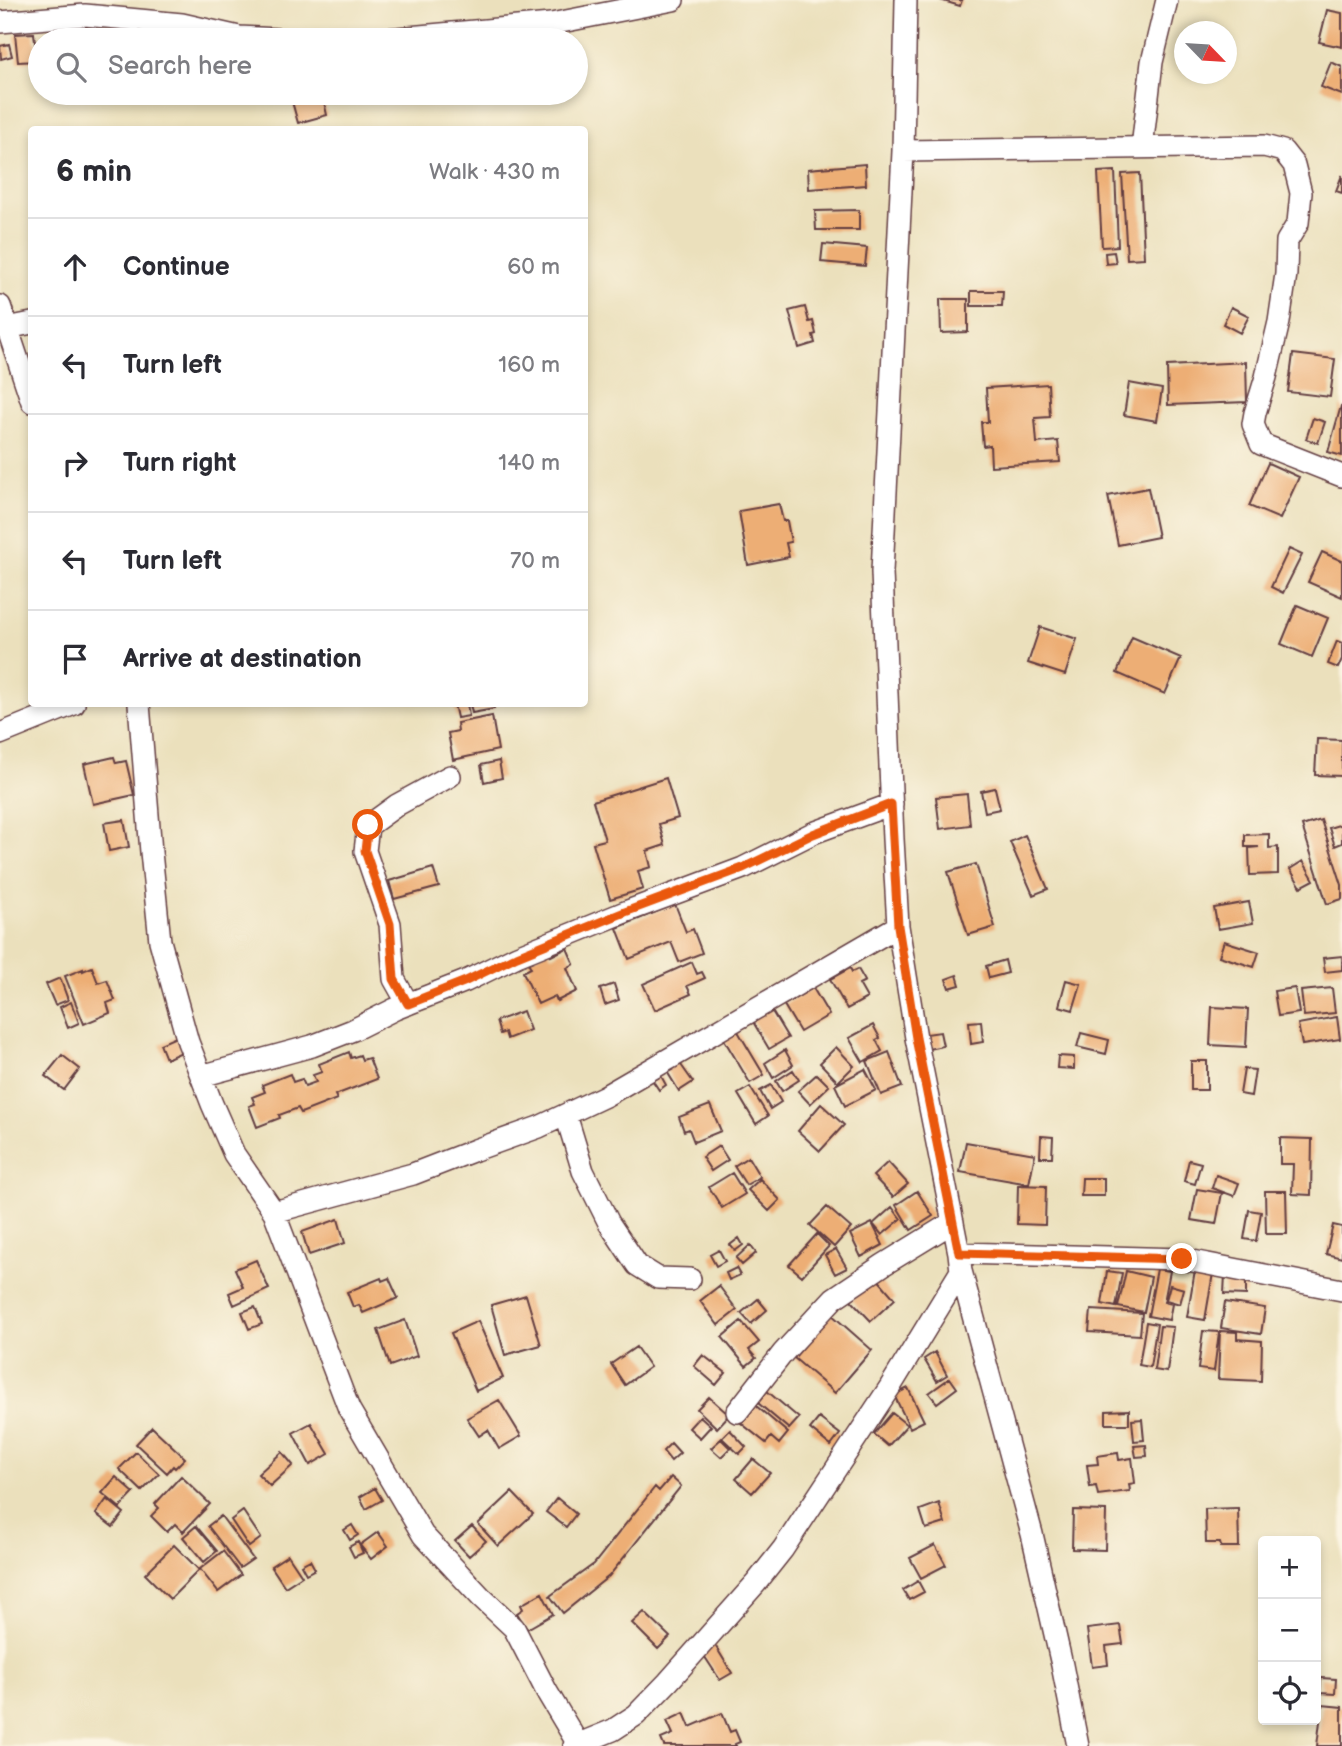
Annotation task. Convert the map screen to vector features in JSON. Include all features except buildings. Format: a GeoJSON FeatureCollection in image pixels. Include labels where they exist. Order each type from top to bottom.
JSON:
{"type":"FeatureCollection","features":[{"type":"Feature","properties":{"kind":"street"},"geometry":{"type":"LineString","coordinates":[[507,28],[551,24],[673,0]]}},
{"type":"Feature","properties":{"kind":"street"},"geometry":{"type":"LineString","coordinates":[[906,0],[903,151],[882,572],[898,926],[916,1038],[960,1262],[1032,1534],[1078,1746]]}},
{"type":"Feature","properties":{"kind":"street"},"geometry":{"type":"LineString","coordinates":[[1142,148],[1152,62],[1167,0]]}},
{"type":"Feature","properties":{"kind":"street"},"geometry":{"type":"LineString","coordinates":[[0,22],[85,15],[200,28]]}},
{"type":"Feature","properties":{"kind":"street"},"geometry":{"type":"LineString","coordinates":[[903,151],[1264,146],[1283,151],[1294,165],[1301,193],[1298,223],[1287,241],[1286,274],[1279,322],[1253,424],[1261,444],[1342,476]]}},
{"type":"Feature","properties":{"kind":"street"},"geometry":{"type":"LineString","coordinates":[[0,306],[28,390]]}},
{"type":"Feature","properties":{"kind":"street"},"geometry":{"type":"LineString","coordinates":[[7,328],[28,324]]}},
{"type":"Feature","properties":{"kind":"street"},"geometry":{"type":"LineString","coordinates":[[0,734],[67,707]]}},
{"type":"Feature","properties":{"kind":"street"},"geometry":{"type":"LineString","coordinates":[[139,707],[160,941],[188,1042],[201,1076],[234,1154],[274,1212],[349,1409],[423,1535],[514,1628],[576,1745],[613,1730],[636,1715],[756,1583],[783,1549],[890,1387],[960,1262]]}},
{"type":"Feature","properties":{"kind":"street"},"geometry":{"type":"LineString","coordinates":[[408,1004],[394,979],[390,924],[365,851],[368,825],[397,805],[450,776]]}},
{"type":"Feature","properties":{"kind":"street"},"geometry":{"type":"LineString","coordinates":[[201,1076],[312,1045],[353,1030],[517,956],[743,868],[813,834],[891,804]]}},
{"type":"Feature","properties":{"kind":"street"},"geometry":{"type":"LineString","coordinates":[[274,1212],[413,1174],[566,1115],[605,1096],[898,926]]}},
{"type":"Feature","properties":{"kind":"street"},"geometry":{"type":"LineString","coordinates":[[566,1115],[583,1171],[609,1223],[637,1265],[658,1278],[690,1279]]}},
{"type":"Feature","properties":{"kind":"street"},"geometry":{"type":"LineString","coordinates":[[737,1412],[783,1353],[834,1298],[953,1222]]}},
{"type":"Feature","properties":{"kind":"street"},"geometry":{"type":"LineString","coordinates":[[960,1262],[1182,1259],[1342,1290]]}},
{"type":"Feature","properties":{"kind":"route"},"geometry":{"type":"LineString","coordinates":[[368,825],[365,851],[390,924],[394,979],[408,1004],[466,981],[517,956],[743,868],[813,834],[891,804],[898,926],[916,1038],[959,1253],[1182,1259]]}}]}
